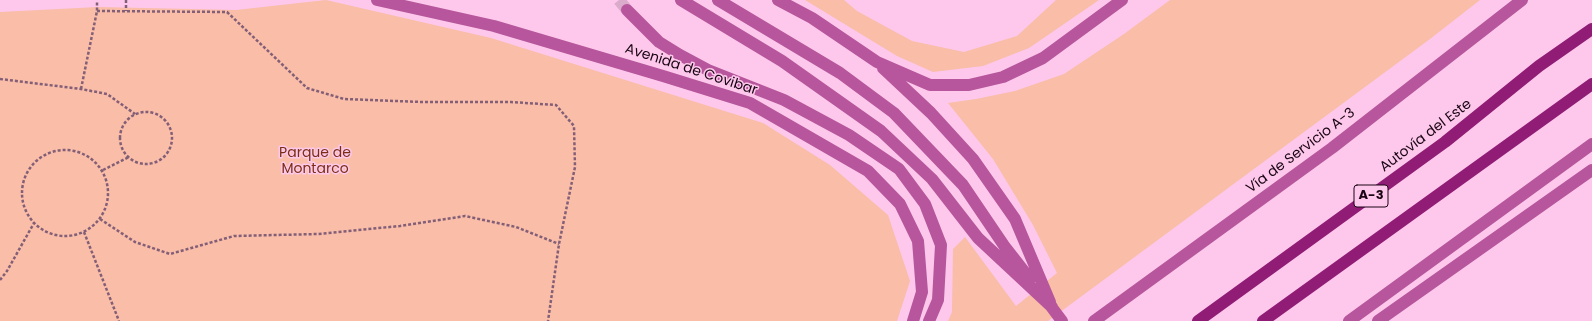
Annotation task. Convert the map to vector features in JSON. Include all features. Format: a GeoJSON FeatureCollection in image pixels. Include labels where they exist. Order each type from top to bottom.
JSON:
{"type":"FeatureCollection","features":[{"type":"Feature","properties":{"kind":"highway","name":"Autovía del Este"},"geometry":{"type":"LineString","coordinates":[[1198,321],[1445,142],[1539,66],[1592,29]]}},
{"type":"Feature","properties":{"kind":"highway","name":"A-3"},"geometry":{"type":"LineString","coordinates":[[1263,321],[1592,84]]}},
{"type":"Feature","properties":{"kind":"main road","name":"Avenida de Covibar"},"geometry":{"type":"LineString","coordinates":[[377,0],[494,26],[750,103],[868,171],[900,204],[918,240],[922,292],[913,321]]}},
{"type":"Feature","properties":{"kind":"main road"},"geometry":{"type":"LineString","coordinates":[[681,0],[782,61],[881,131],[932,179],[978,238],[1052,307]]}},
{"type":"Feature","properties":{"kind":"main road"},"geometry":{"type":"LineString","coordinates":[[718,0],[840,73],[894,114],[963,185],[1005,247],[1062,321]]}},
{"type":"Feature","properties":{"kind":"main road"},"geometry":{"type":"LineString","coordinates":[[778,0],[812,18],[877,62],[931,113],[973,159],[1015,219],[1052,307]]}},
{"type":"Feature","properties":{"kind":"main road"},"geometry":{"type":"LineString","coordinates":[[877,62],[930,86],[969,85],[1003,77],[1043,58],[1122,0]]}},
{"type":"Feature","properties":{"kind":"main road","name":"Vía de Servicio A-3"},"geometry":{"type":"LineString","coordinates":[[1094,321],[1332,148],[1522,0]]}},
{"type":"Feature","properties":{"kind":"main road"},"geometry":{"type":"LineString","coordinates":[[627,10],[659,42],[680,55],[708,70],[784,100],[849,135],[899,170],[925,204],[941,245],[938,300],[930,321]]}},
{"type":"Feature","properties":{"kind":"main road"},"geometry":{"type":"LineString","coordinates":[[1349,321],[1592,144]]}},
{"type":"Feature","properties":{"kind":"main road"},"geometry":{"type":"LineString","coordinates":[[1378,321],[1592,170]]}},
{"type":"Feature","properties":{"kind":"path"},"geometry":{"type":"LineString","coordinates":[[126,0],[126,11]]}},
{"type":"Feature","properties":{"kind":"path"},"geometry":{"type":"LineString","coordinates":[[81,89],[97,11],[97,1]]}},
{"type":"Feature","properties":{"kind":"path"},"geometry":{"type":"LineString","coordinates":[[97,11],[227,12],[307,88],[344,99],[556,104],[574,126],[575,167],[559,244],[548,321]]}},
{"type":"Feature","properties":{"kind":"path"},"geometry":{"type":"LineString","coordinates":[[0,79],[81,89],[107,94],[135,114]]}},
{"type":"Feature","properties":{"kind":"path"},"geometry":{"type":"LineString","coordinates":[[143,111],[152,112],[167,122],[171,129],[172,138],[170,147],[160,160],[152,163],[136,162],[129,158],[123,151],[120,143],[122,126],[128,119],[143,111]]}},
{"type":"Feature","properties":{"kind":"path"},"geometry":{"type":"LineString","coordinates":[[59,149],[74,150],[89,156],[102,170],[108,182],[109,198],[100,219],[84,232],[74,236],[59,236],[47,232],[34,224],[22,199],[23,184],[29,168],[40,157],[59,149]]}},
{"type":"Feature","properties":{"kind":"path"},"geometry":{"type":"LineString","coordinates":[[102,170],[129,158]]}},
{"type":"Feature","properties":{"kind":"path"},"geometry":{"type":"LineString","coordinates":[[100,219],[135,242],[170,254],[234,236],[318,234],[400,226],[465,216],[516,227],[559,244]]}},
{"type":"Feature","properties":{"kind":"path"},"geometry":{"type":"LineString","coordinates":[[0,280],[7,271],[34,224]]}},
{"type":"Feature","properties":{"kind":"path"},"geometry":{"type":"LineString","coordinates":[[84,232],[119,321]]}},
{"type":"Feature","properties":{"kind":"green space","name":"Parque de Montarco"},"geometry":{"type":"Polygon","coordinates":[[[326,0],[491,38],[763,123],[830,165],[888,215],[910,281],[897,321],[0,321],[0,12],[98,7],[236,10],[326,0]]]}},
{"type":"Feature","properties":{"kind":"green space"},"geometry":{"type":"Polygon","coordinates":[[[805,0],[844,0],[857,11],[912,41],[964,52],[1017,36],[1056,0],[1099,0],[1029,48],[983,66],[933,72],[897,56],[805,0]]]}},
{"type":"Feature","properties":{"kind":"green space"},"geometry":{"type":"Polygon","coordinates":[[[1170,0],[1480,0],[1430,39],[1048,321],[948,321],[952,312],[953,249],[965,237],[1016,306],[1057,273],[1033,225],[993,159],[948,103],[1015,91],[1064,74],[1124,34],[1170,0]]]}},
{"type":"Feature","properties":{"kind":"tunnel"},"geometry":{"type":"LineString","coordinates":[[619,0],[627,10]]}}]}
